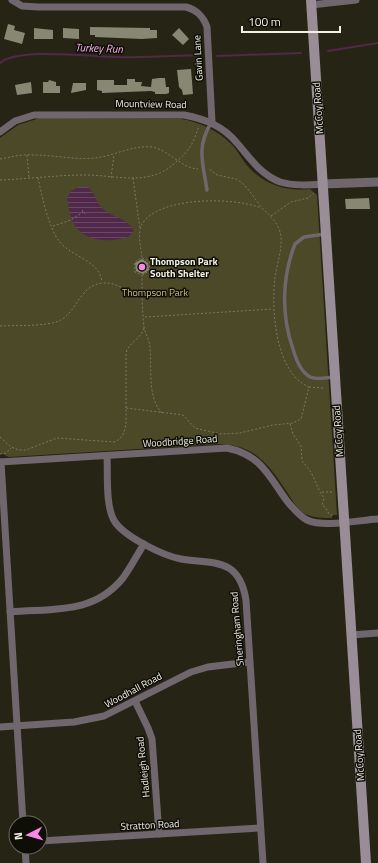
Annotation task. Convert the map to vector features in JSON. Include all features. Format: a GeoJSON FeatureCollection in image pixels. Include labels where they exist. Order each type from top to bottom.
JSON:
{"type":"FeatureCollection","features":[{"type":"Feature","properties":{"kind":"main road","name":"McCoy Road"},"geometry":{"type":"LineString","coordinates":[[311,3],[366,863]]}},
{"type":"Feature","properties":{"kind":"street"},"geometry":{"type":"LineString","coordinates":[[311,3],[356,0]]}},
{"type":"Feature","properties":{"kind":"street","name":"Gavin Lane"},"geometry":{"type":"LineString","coordinates":[[13,2],[22,6],[38,7],[186,7],[194,9],[199,13],[207,27],[212,122]]}},
{"type":"Feature","properties":{"kind":"street","name":"Mountview Road"},"geometry":{"type":"LineString","coordinates":[[0,132],[15,121],[34,115],[170,114],[201,118],[212,122],[232,137],[259,170],[269,177],[292,184],[378,182]]}},
{"type":"Feature","properties":{"kind":"street","name":"Woodbridge Road"},"geometry":{"type":"LineString","coordinates":[[0,461],[107,456],[214,448],[239,451],[249,455],[263,466],[293,508],[303,517],[315,522],[378,519]]}},
{"type":"Feature","properties":{"kind":"street","name":"Sheringham Road"},"geometry":{"type":"LineString","coordinates":[[107,456],[111,513],[115,522],[122,530],[144,544],[169,556],[181,559],[216,562],[225,566],[238,577],[245,591],[263,863]]}},
{"type":"Feature","properties":{"kind":"street"},"geometry":{"type":"LineString","coordinates":[[0,461],[23,815]]}},
{"type":"Feature","properties":{"kind":"street"},"geometry":{"type":"LineString","coordinates":[[10,612],[73,608],[94,601],[106,594],[123,577],[144,544]]}},
{"type":"Feature","properties":{"kind":"street"},"geometry":{"type":"LineString","coordinates":[[351,635],[378,633]]}},
{"type":"Feature","properties":{"kind":"street","name":"Woodhall Road"},"geometry":{"type":"LineString","coordinates":[[0,727],[87,720],[114,712],[191,672],[214,666],[249,662]]}},
{"type":"Feature","properties":{"kind":"street","name":"Hadleigh Road"},"geometry":{"type":"LineString","coordinates":[[136,701],[152,739],[159,834]]}},
{"type":"Feature","properties":{"kind":"street","name":"Stratton Road"},"geometry":{"type":"LineString","coordinates":[[48,841],[260,828]]}},
{"type":"Feature","properties":{"kind":"lane"},"geometry":{"type":"LineString","coordinates":[[207,190],[203,169],[202,142],[212,122]]}},
{"type":"Feature","properties":{"kind":"lane"},"geometry":{"type":"LineString","coordinates":[[326,234],[309,236],[299,240],[295,244],[286,280],[285,313],[291,345],[296,361],[303,371],[311,377],[335,377]]}},
{"type":"Feature","properties":{"kind":"path"},"geometry":{"type":"LineString","coordinates":[[0,180],[85,174],[111,178],[148,178],[168,170],[179,160],[192,146],[200,123]]}},
{"type":"Feature","properties":{"kind":"path"},"geometry":{"type":"LineString","coordinates":[[0,159],[27,155],[85,159],[114,155],[132,148],[148,147],[158,148],[191,168],[209,169],[217,175],[238,180],[246,187],[279,228],[281,236],[275,278],[274,309],[279,342],[286,364],[297,380],[309,387],[323,388]]}},
{"type":"Feature","properties":{"kind":"path"},"geometry":{"type":"LineString","coordinates":[[27,155],[30,179]]}},
{"type":"Feature","properties":{"kind":"path"},"geometry":{"type":"LineString","coordinates":[[111,178],[114,155]]}},
{"type":"Feature","properties":{"kind":"path"},"geometry":{"type":"LineString","coordinates":[[38,178],[52,227],[58,239],[68,251],[95,266],[100,274],[102,283]]}},
{"type":"Feature","properties":{"kind":"path"},"geometry":{"type":"LineString","coordinates":[[133,178],[142,258]]}},
{"type":"Feature","properties":{"kind":"path"},"geometry":{"type":"LineString","coordinates":[[270,216],[283,206],[308,198],[314,193]]}},
{"type":"Feature","properties":{"kind":"path"},"geometry":{"type":"LineString","coordinates":[[140,233],[143,223],[150,216],[160,210],[175,205],[206,201],[224,201],[244,203],[263,209]]}},
{"type":"Feature","properties":{"kind":"path"},"geometry":{"type":"LineString","coordinates":[[82,210],[85,214]]}},
{"type":"Feature","properties":{"kind":"path"},"geometry":{"type":"LineString","coordinates":[[52,227],[71,220],[83,212]]}},
{"type":"Feature","properties":{"kind":"path"},"geometry":{"type":"LineString","coordinates":[[142,258],[149,261],[150,270],[142,276],[135,272],[134,262],[142,258]]}},
{"type":"Feature","properties":{"kind":"path"},"geometry":{"type":"LineString","coordinates":[[142,276],[141,295],[144,328],[150,344],[154,397],[159,409],[165,414]]}},
{"type":"Feature","properties":{"kind":"path"},"geometry":{"type":"LineString","coordinates":[[0,326],[49,323],[60,320],[69,313],[85,291],[94,285],[102,283],[114,284],[130,292],[141,295]]}},
{"type":"Feature","properties":{"kind":"path"},"geometry":{"type":"LineString","coordinates":[[144,317],[274,309]]}},
{"type":"Feature","properties":{"kind":"path"},"geometry":{"type":"LineString","coordinates":[[0,438],[12,448],[24,450],[43,442],[60,438],[107,442],[116,441],[124,433],[126,408],[125,355],[128,347],[139,338],[144,328]]}},
{"type":"Feature","properties":{"kind":"path"},"geometry":{"type":"LineString","coordinates":[[126,408],[145,409],[165,414],[184,415],[195,428],[221,434],[240,433],[273,425],[298,422],[302,417],[309,387]]}},
{"type":"Feature","properties":{"kind":"path"},"geometry":{"type":"LineString","coordinates":[[290,424],[293,434],[301,446],[302,461],[311,472],[324,498],[322,505],[326,508],[329,514],[334,516]]}},
{"type":"Feature","properties":{"kind":"path"},"geometry":{"type":"LineString","coordinates":[[0,454],[6,453],[12,448]]}},
{"type":"Feature","properties":{"kind":"path"},"geometry":{"type":"LineString","coordinates":[[320,492],[332,492]]}},
{"type":"Feature","properties":{"kind":"green space","name":"Thompson Park"},"geometry":{"type":"Polygon","coordinates":[[[40,118],[181,119],[194,122],[214,130],[225,138],[234,147],[251,170],[266,181],[274,185],[291,189],[310,189],[317,195],[337,515],[332,515],[332,518],[325,518],[305,514],[297,507],[274,473],[260,458],[251,452],[231,445],[218,444],[9,457],[0,453],[0,138],[18,125],[40,118]]]}},
{"type":"Feature","properties":{"kind":"shaded area"},"geometry":{"type":"Polygon","coordinates":[[[79,187],[88,187],[102,208],[126,222],[134,231],[128,237],[113,240],[97,239],[83,234],[77,229],[72,220],[67,198],[71,191],[79,187]]]}},
{"type":"Feature","properties":{"kind":"building"},"geometry":{"type":"Polygon","coordinates":[[[8,24],[15,26],[14,30],[25,33],[22,44],[4,39],[8,24]]]}},
{"type":"Feature","properties":{"kind":"building"},"geometry":{"type":"Polygon","coordinates":[[[90,27],[150,28],[150,30],[157,30],[157,38],[142,39],[95,37],[95,35],[90,35],[90,27]]]}},
{"type":"Feature","properties":{"kind":"building"},"geometry":{"type":"Polygon","coordinates":[[[34,28],[53,30],[53,39],[34,39],[34,28]]]}},
{"type":"Feature","properties":{"kind":"building"},"geometry":{"type":"Polygon","coordinates":[[[63,28],[79,29],[79,39],[63,38],[63,28]]]}},
{"type":"Feature","properties":{"kind":"building"},"geometry":{"type":"Polygon","coordinates":[[[179,28],[189,39],[183,45],[172,35],[179,28]]]}},
{"type":"Feature","properties":{"kind":"building"},"geometry":{"type":"Polygon","coordinates":[[[191,69],[193,94],[183,95],[182,90],[179,87],[177,70],[191,69]]]}},
{"type":"Feature","properties":{"kind":"building"},"geometry":{"type":"Polygon","coordinates":[[[165,78],[166,87],[169,87],[169,93],[155,94],[155,92],[151,91],[102,93],[102,91],[97,90],[97,80],[114,80],[114,85],[127,85],[127,79],[135,79],[135,82],[142,82],[141,86],[151,87],[152,79],[165,78]]]}},
{"type":"Feature","properties":{"kind":"building"},"geometry":{"type":"Polygon","coordinates":[[[49,80],[56,82],[56,86],[60,86],[60,93],[43,93],[43,82],[48,82],[49,80]]]}},
{"type":"Feature","properties":{"kind":"building"},"geometry":{"type":"Polygon","coordinates":[[[31,82],[32,93],[17,95],[15,85],[31,82]]]}},
{"type":"Feature","properties":{"kind":"building"},"geometry":{"type":"Polygon","coordinates":[[[73,83],[86,83],[86,90],[71,93],[73,83]]]}},
{"type":"Feature","properties":{"kind":"building"},"geometry":{"type":"Polygon","coordinates":[[[369,198],[370,209],[346,209],[345,199],[369,198]]]}},
{"type":"Feature","properties":{"kind":"building","name":"Thompson Park South Shelter"},"geometry":{"type":"Polygon","coordinates":[[[142,259],[148,263],[149,270],[143,274],[136,271],[135,263],[142,259]]]}},
{"type":"Feature","properties":{"kind":"waterway","name":"Turkey Run"},"geometry":{"type":"LineString","coordinates":[[328,51],[378,43]]}},
{"type":"Feature","properties":{"kind":"waterway","name":"Turkey Run"},"geometry":{"type":"LineString","coordinates":[[217,56],[301,53]]}},
{"type":"Feature","properties":{"kind":"waterway","name":"Turkey Run"},"geometry":{"type":"LineString","coordinates":[[0,63],[9,58],[38,54],[106,57],[199,55]]}},
{"type":"Feature","properties":{"kind":"place","name":"Thompson Park South Shelter"},"geometry":{"type":"Point","coordinates":[142,267]}}]}
